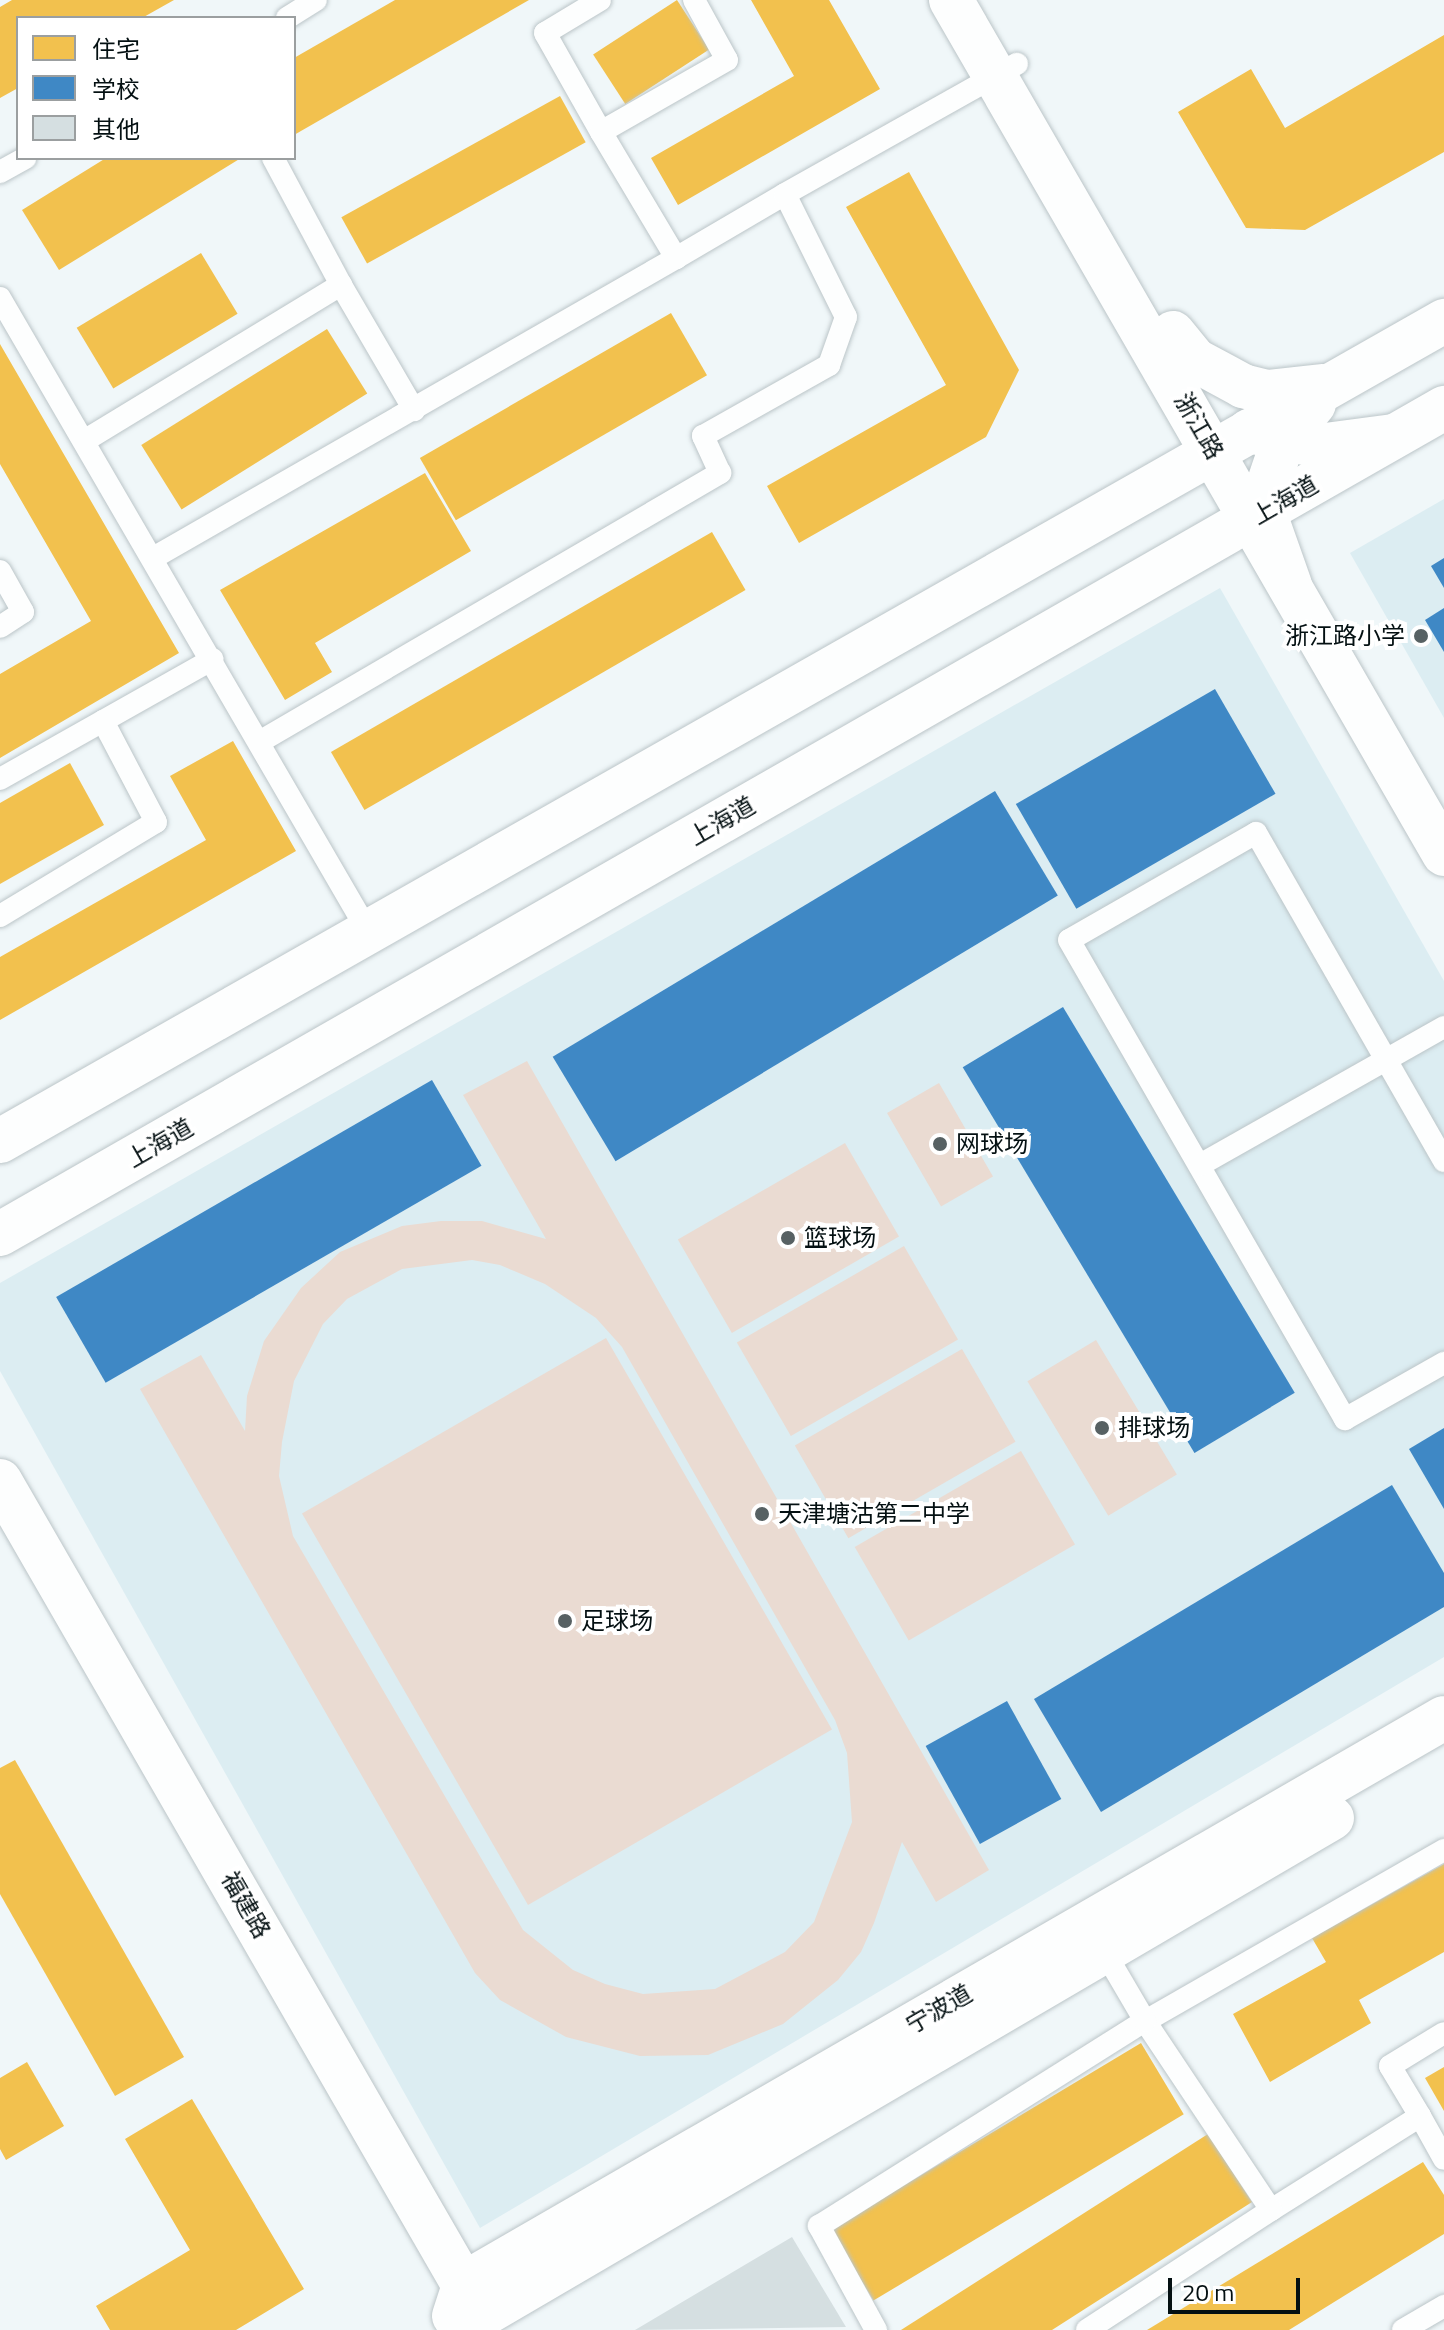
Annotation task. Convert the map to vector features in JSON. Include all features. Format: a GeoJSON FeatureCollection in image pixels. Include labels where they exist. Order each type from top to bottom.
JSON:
{"type":"FeatureCollection","features":[{"type":"Feature","properties":{"kind":"street","name":"浙江路"},"geometry":{"type":"LineString","coordinates":[[951,0],[1006,70],[1164,341],[1241,436],[1290,585],[1444,854]]}},
{"type":"Feature","properties":{"kind":"street","name":"浙江路"},"geometry":{"type":"LineString","coordinates":[[979,0],[1006,70]]}},
{"type":"Feature","properties":{"kind":"street"},"geometry":{"type":"LineString","coordinates":[[0,1141],[1444,321]]}},
{"type":"Feature","properties":{"kind":"street"},"geometry":{"type":"LineString","coordinates":[[1164,341],[1243,386],[1290,391],[1343,379]]}},
{"type":"Feature","properties":{"kind":"street","name":"上海道"},"geometry":{"type":"LineString","coordinates":[[0,1234],[1194,552],[1264,506],[1444,408]]}},
{"type":"Feature","properties":{"kind":"street"},"geometry":{"type":"LineString","coordinates":[[1241,436],[1342,445],[1396,436]]}},
{"type":"Feature","properties":{"kind":"street","name":"浙江路"},"geometry":{"type":"LineString","coordinates":[[1264,506],[1444,800]]}},
{"type":"Feature","properties":{"kind":"street"},"geometry":{"type":"LineString","coordinates":[[1194,552],[1243,546],[1263,558],[1290,585]]}},
{"type":"Feature","properties":{"kind":"street","name":"福建路"},"geometry":{"type":"LineString","coordinates":[[0,1481],[470,2315]]}},
{"type":"Feature","properties":{"kind":"street","name":"福建路"},"geometry":{"type":"LineString","coordinates":[[0,1530],[470,2315]]}},
{"type":"Feature","properties":{"kind":"street","name":"宁波道"},"geometry":{"type":"LineString","coordinates":[[470,2315],[1095,1937],[1444,1718]]}},
{"type":"Feature","properties":{"kind":"street","name":"宁波道"},"geometry":{"type":"LineString","coordinates":[[1095,1937],[1444,1753]]}},
{"type":"Feature","properties":{"kind":"lane"},"geometry":{"type":"LineString","coordinates":[[290,16],[316,0]]}},
{"type":"Feature","properties":{"kind":"lane"},"geometry":{"type":"LineString","coordinates":[[600,0],[545,33],[676,258]]}},
{"type":"Feature","properties":{"kind":"lane"},"geometry":{"type":"LineString","coordinates":[[601,132],[727,60],[694,0]]}},
{"type":"Feature","properties":{"kind":"lane"},"geometry":{"type":"LineString","coordinates":[[153,558],[1006,70]]}},
{"type":"Feature","properties":{"kind":"lane"},"geometry":{"type":"LineString","coordinates":[[0,172],[21,160]]}},
{"type":"Feature","properties":{"kind":"lane"},"geometry":{"type":"LineString","coordinates":[[274,160],[341,285],[414,410]]}},
{"type":"Feature","properties":{"kind":"lane"},"geometry":{"type":"LineString","coordinates":[[261,741],[720,473],[703,436],[829,365],[846,317],[785,194]]}},
{"type":"Feature","properties":{"kind":"lane"},"geometry":{"type":"LineString","coordinates":[[84,441],[341,285]]}},
{"type":"Feature","properties":{"kind":"lane"},"geometry":{"type":"LineString","coordinates":[[0,298],[261,741],[369,933]]}},
{"type":"Feature","properties":{"kind":"lane"},"geometry":{"type":"LineString","coordinates":[[0,571],[23,612],[0,627]]}},
{"type":"Feature","properties":{"kind":"lane"},"geometry":{"type":"LineString","coordinates":[[0,779],[213,659]]}},
{"type":"Feature","properties":{"kind":"lane"},"geometry":{"type":"LineString","coordinates":[[0,916],[156,822],[103,721]]}},
{"type":"Feature","properties":{"kind":"lane"},"geometry":{"type":"LineString","coordinates":[[1444,1161],[1383,1062],[1256,833],[1069,940],[1345,1419],[1444,1363]]}},
{"type":"Feature","properties":{"kind":"lane"},"geometry":{"type":"LineString","coordinates":[[1200,1165],[1444,1027]]}},
{"type":"Feature","properties":{"kind":"lane"},"geometry":{"type":"LineString","coordinates":[[876,2330],[819,2226],[1145,2021],[1444,1850]]}},
{"type":"Feature","properties":{"kind":"lane"},"geometry":{"type":"LineString","coordinates":[[1095,1937],[1145,2021],[1271,2210]]}},
{"type":"Feature","properties":{"kind":"lane"},"geometry":{"type":"LineString","coordinates":[[1444,2033],[1390,2066],[1444,2159]]}},
{"type":"Feature","properties":{"kind":"lane"},"geometry":{"type":"LineString","coordinates":[[1087,2330],[1420,2116]]}},
{"type":"Feature","properties":{"kind":"lane"},"geometry":{"type":"LineString","coordinates":[[1403,2330],[1444,2306]]}},
{"type":"Feature","properties":{"kind":"shaded area","name":"浙江路小学"},"geometry":{"type":"Polygon","coordinates":[[[1444,499],[1444,718],[1350,553],[1444,499]]]}},
{"type":"Feature","properties":{"kind":"shaded area","name":"天津塘沽第二中学"},"geometry":{"type":"Polygon","coordinates":[[[1220,588],[1444,981],[1444,1657],[480,2228],[0,1371],[0,1283],[1220,588]]]}},
{"type":"Feature","properties":{"kind":"shaded area"},"geometry":{"type":"Polygon","coordinates":[[[527,1061],[989,1870],[936,1902],[902,1842],[861,1952],[838,1980],[783,2024],[708,2055],[640,2056],[566,2037],[500,2000],[475,1973],[140,1389],[201,1355],[245,1431],[247,1396],[264,1341],[301,1288],[340,1252],[402,1226],[441,1221],[482,1221],[546,1239],[463,1095],[527,1061]],[[472,1260],[402,1269],[347,1299],[323,1324],[294,1381],[282,1442],[279,1476],[293,1536],[523,1930],[573,1970],[605,1984],[643,1994],[715,1989],[785,1952],[814,1922],[852,1822],[847,1753],[835,1720],[622,1347],[596,1318],[545,1284],[500,1265],[472,1260]]]}},
{"type":"Feature","properties":{"kind":"shaded area","name":"网球场"},"geometry":{"type":"Polygon","coordinates":[[[939,1083],[993,1177],[941,1207],[887,1113],[939,1083]]]}},
{"type":"Feature","properties":{"kind":"shaded area","name":"篮球场"},"geometry":{"type":"Polygon","coordinates":[[[845,1143],[899,1237],[732,1333],[678,1240],[845,1143]]]}},
{"type":"Feature","properties":{"kind":"shaded area","name":"篮球场"},"geometry":{"type":"Polygon","coordinates":[[[904,1246],[958,1340],[791,1436],[737,1342],[904,1246]]]}},
{"type":"Feature","properties":{"kind":"shaded area","name":"足球场"},"geometry":{"type":"Polygon","coordinates":[[[606,1338],[832,1729],[528,1905],[302,1514],[606,1338]]]}},
{"type":"Feature","properties":{"kind":"shaded area","name":"排球场"},"geometry":{"type":"Polygon","coordinates":[[[1096,1340],[1177,1475],[1108,1516],[1027,1381],[1096,1340]]]}},
{"type":"Feature","properties":{"kind":"shaded area"},"geometry":{"type":"Polygon","coordinates":[[[962,1349],[1015,1442],[848,1538],[795,1446],[962,1349]]]}},
{"type":"Feature","properties":{"kind":"shaded area"},"geometry":{"type":"Polygon","coordinates":[[[1021,1451],[1075,1545],[909,1641],[855,1547],[1021,1451]]]}},
{"type":"Feature","properties":{"kind":"building: 住宅"},"geometry":{"type":"Polygon","coordinates":[[[12,0],[174,0],[146,16],[16,16],[16,89],[0,98],[0,7],[12,0]]]}},
{"type":"Feature","properties":{"kind":"building: 住宅"},"geometry":{"type":"Polygon","coordinates":[[[395,0],[529,0],[296,134],[296,57],[395,0]]]}},
{"type":"Feature","properties":{"kind":"building: 住宅"},"geometry":{"type":"Polygon","coordinates":[[[677,0],[709,49],[625,104],[593,54],[677,0]]]}},
{"type":"Feature","properties":{"kind":"building: 住宅"},"geometry":{"type":"Polygon","coordinates":[[[751,0],[829,0],[880,89],[678,205],[651,158],[794,76],[751,0]]]}},
{"type":"Feature","properties":{"kind":"building: 住宅"},"geometry":{"type":"Polygon","coordinates":[[[1444,35],[1444,152],[1305,230],[1246,228],[1178,112],[1251,69],[1285,128],[1444,35]]]}},
{"type":"Feature","properties":{"kind":"building: 住宅"},"geometry":{"type":"Polygon","coordinates":[[[560,96],[586,142],[367,264],[341,217],[560,96]]]}},
{"type":"Feature","properties":{"kind":"building: 住宅"},"geometry":{"type":"Polygon","coordinates":[[[103,160],[238,160],[59,270],[22,210],[103,160]]]}},
{"type":"Feature","properties":{"kind":"building: 住宅"},"geometry":{"type":"Polygon","coordinates":[[[909,172],[1019,370],[986,437],[799,543],[767,486],[946,385],[846,207],[909,172]]]}},
{"type":"Feature","properties":{"kind":"building: 住宅"},"geometry":{"type":"Polygon","coordinates":[[[201,253],[238,314],[113,389],[77,328],[201,253]]]}},
{"type":"Feature","properties":{"kind":"building: 住宅"},"geometry":{"type":"Polygon","coordinates":[[[671,313],[707,375],[456,520],[420,458],[671,313]]]}},
{"type":"Feature","properties":{"kind":"building: 住宅"},"geometry":{"type":"Polygon","coordinates":[[[327,329],[367,393],[182,510],[141,445],[327,329]]]}},
{"type":"Feature","properties":{"kind":"building: 住宅"},"geometry":{"type":"Polygon","coordinates":[[[0,344],[179,653],[0,758],[0,674],[91,621],[0,464],[0,344]]]}},
{"type":"Feature","properties":{"kind":"building: 住宅"},"geometry":{"type":"Polygon","coordinates":[[[425,473],[471,551],[315,643],[332,672],[285,700],[220,590],[425,473]]]}},
{"type":"Feature","properties":{"kind":"building: 住宅"},"geometry":{"type":"Polygon","coordinates":[[[712,532],[746,590],[364,810],[331,752],[712,532]]]}},
{"type":"Feature","properties":{"kind":"building: 住宅"},"geometry":{"type":"Polygon","coordinates":[[[233,741],[296,851],[0,1020],[0,957],[206,840],[170,776],[233,741]]]}},
{"type":"Feature","properties":{"kind":"building: 住宅"},"geometry":{"type":"Polygon","coordinates":[[[70,763],[104,825],[0,884],[0,803],[70,763]]]}},
{"type":"Feature","properties":{"kind":"building: 住宅"},"geometry":{"type":"Polygon","coordinates":[[[15,1760],[184,2057],[115,2096],[0,1894],[0,1768],[15,1760]]]}},
{"type":"Feature","properties":{"kind":"building: 住宅"},"geometry":{"type":"Polygon","coordinates":[[[1444,1864],[1444,1952],[1359,2000],[1371,2023],[1270,2082],[1233,2014],[1326,1962],[1312,1938],[1444,1864]]]}},
{"type":"Feature","properties":{"kind":"building: 住宅"},"geometry":{"type":"Polygon","coordinates":[[[1141,2043],[1184,2114],[873,2301],[831,2229],[1141,2043]]]}},
{"type":"Feature","properties":{"kind":"building: 住宅"},"geometry":{"type":"Polygon","coordinates":[[[27,2062],[64,2126],[6,2160],[0,2149],[0,2078],[27,2062]]]}},
{"type":"Feature","properties":{"kind":"building: 住宅"},"geometry":{"type":"Polygon","coordinates":[[[1444,2067],[1444,2111],[1425,2078],[1444,2067]]]}},
{"type":"Feature","properties":{"kind":"building: 住宅"},"geometry":{"type":"Polygon","coordinates":[[[192,2099],[304,2289],[236,2330],[110,2330],[96,2306],[190,2250],[125,2139],[192,2099]]]}},
{"type":"Feature","properties":{"kind":"building: 住宅"},"geometry":{"type":"Polygon","coordinates":[[[1208,2134],[1252,2202],[1052,2330],[901,2330],[1208,2134]]]}},
{"type":"Feature","properties":{"kind":"building: 住宅"},"geometry":{"type":"Polygon","coordinates":[[[1423,2162],[1444,2195],[1444,2234],[1289,2330],[1147,2330],[1423,2162]]]}},
{"type":"Feature","properties":{"kind":"building: 学校"},"geometry":{"type":"Polygon","coordinates":[[[1444,558],[1444,588],[1431,566],[1444,558]]]}},
{"type":"Feature","properties":{"kind":"building: 学校"},"geometry":{"type":"Polygon","coordinates":[[[1444,608],[1444,652],[1425,620],[1444,608]]]}},
{"type":"Feature","properties":{"kind":"building: 学校"},"geometry":{"type":"Polygon","coordinates":[[[1215,689],[1276,794],[1076,909],[1016,804],[1215,689]]]}},
{"type":"Feature","properties":{"kind":"building: 学校"},"geometry":{"type":"Polygon","coordinates":[[[995,791],[1058,896],[616,1161],[553,1057],[995,791]]]}},
{"type":"Feature","properties":{"kind":"building: 学校"},"geometry":{"type":"Polygon","coordinates":[[[1063,1007],[1295,1393],[1194,1453],[963,1067],[1063,1007]]]}},
{"type":"Feature","properties":{"kind":"building: 学校"},"geometry":{"type":"Polygon","coordinates":[[[432,1080],[482,1166],[106,1383],[56,1297],[432,1080]]]}},
{"type":"Feature","properties":{"kind":"building: 学校"},"geometry":{"type":"Polygon","coordinates":[[[1444,1428],[1444,1509],[1409,1449],[1444,1428]]]}},
{"type":"Feature","properties":{"kind":"building: 学校"},"geometry":{"type":"Polygon","coordinates":[[[1392,1485],[1444,1573],[1444,1607],[1101,1812],[1034,1699],[1392,1485]]]}},
{"type":"Feature","properties":{"kind":"building: 学校"},"geometry":{"type":"Polygon","coordinates":[[[1007,1701],[1061,1799],[980,1844],[926,1746],[1007,1701]]]}},
{"type":"Feature","properties":{"kind":"building: 其他"},"geometry":{"type":"Polygon","coordinates":[[[792,2237],[846,2327],[635,2330],[792,2237]]]}},
{"type":"Feature","properties":{"kind":"place","name":"浙江路小学"},"geometry":{"type":"Point","coordinates":[1421,636]}},
{"type":"Feature","properties":{"kind":"place","name":"网球场"},"geometry":{"type":"Point","coordinates":[940,1144]}},
{"type":"Feature","properties":{"kind":"place","name":"篮球场"},"geometry":{"type":"Point","coordinates":[788,1238]}},
{"type":"Feature","properties":{"kind":"place","name":"排球场"},"geometry":{"type":"Point","coordinates":[1102,1428]}},
{"type":"Feature","properties":{"kind":"place","name":"天津塘沽第二中学"},"geometry":{"type":"Point","coordinates":[762,1514]}},
{"type":"Feature","properties":{"kind":"place","name":"足球场"},"geometry":{"type":"Point","coordinates":[565,1621]}}]}
